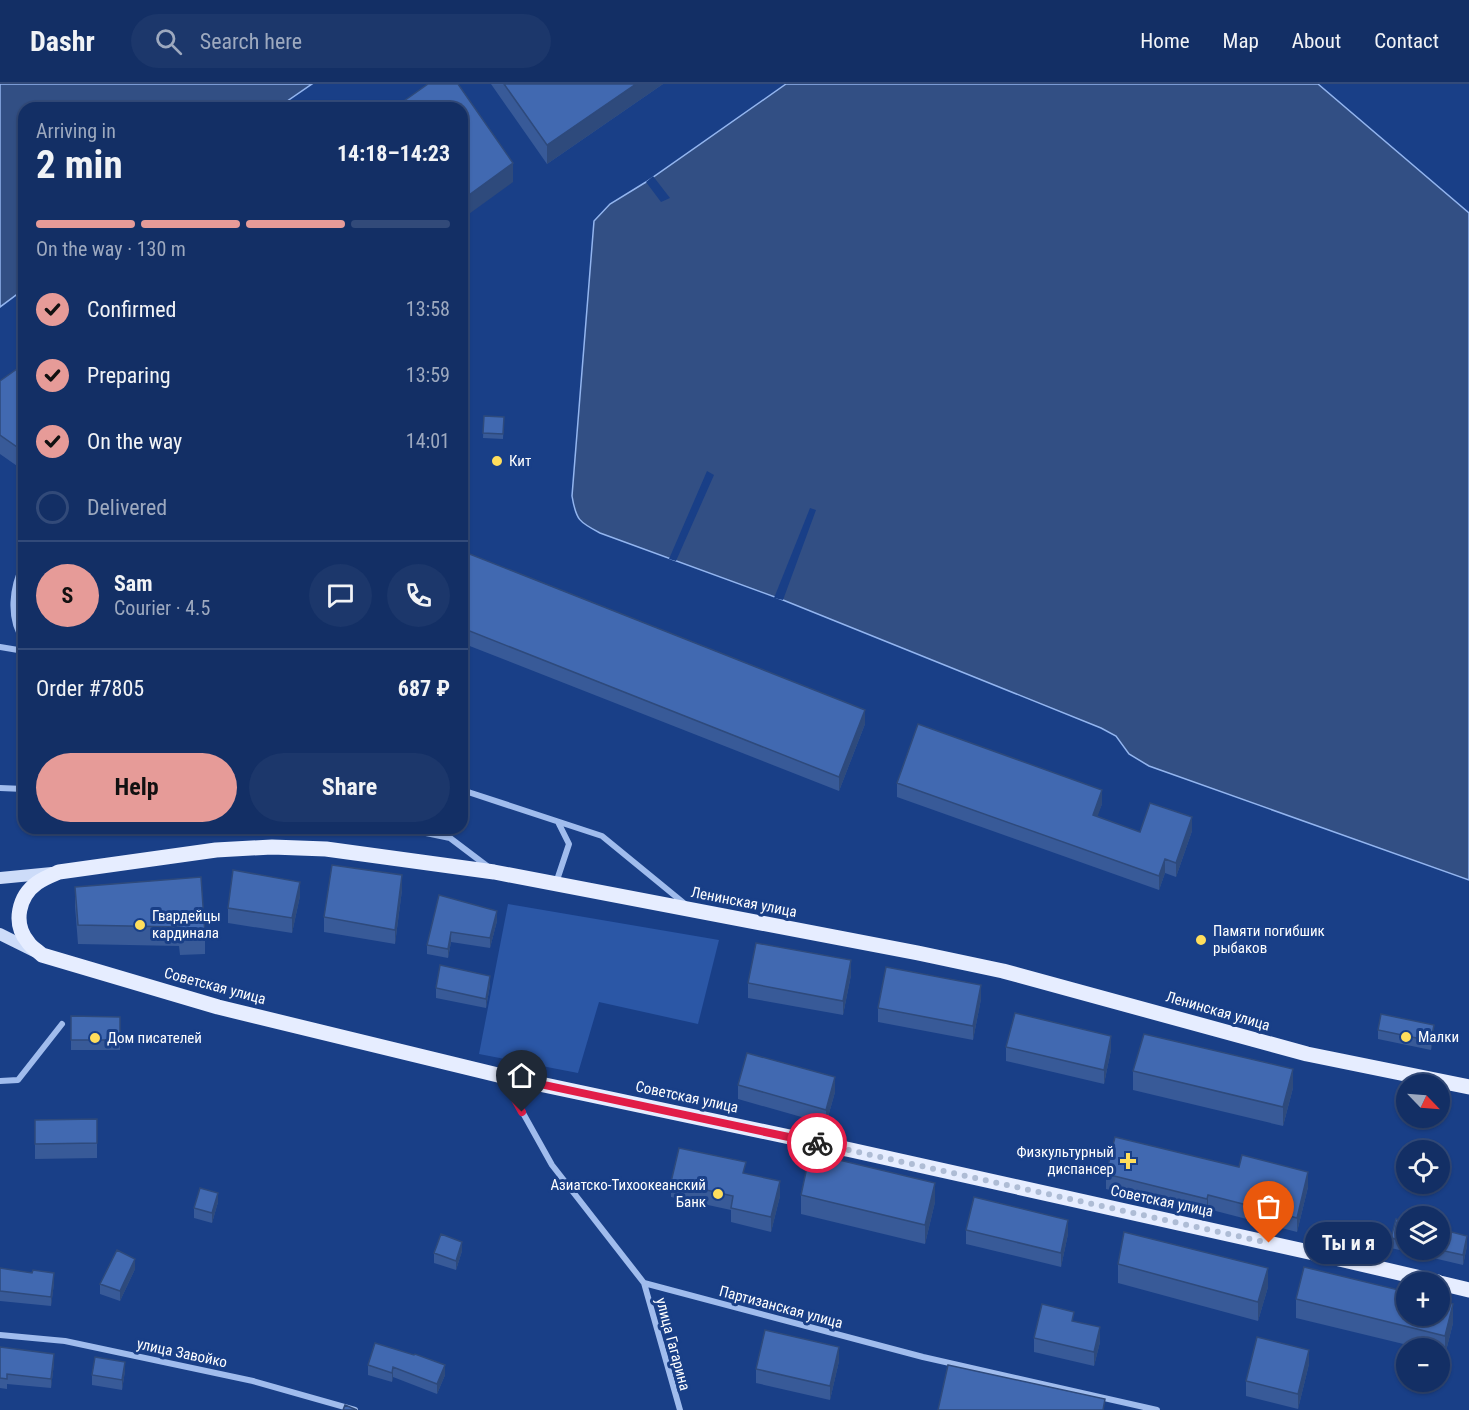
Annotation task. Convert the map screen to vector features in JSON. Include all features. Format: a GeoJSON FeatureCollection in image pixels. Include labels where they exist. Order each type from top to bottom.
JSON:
{"type":"FeatureCollection","features":[{"type":"Feature","properties":{"kind":"main road","name":"Ленинская улица"},"geometry":{"type":"LineString","coordinates":[[0,878],[216,850],[272,847],[326,849],[494,872],[1003,971],[1307,1054],[1469,1087]]}},
{"type":"Feature","properties":{"kind":"main road"},"geometry":{"type":"LineString","coordinates":[[42,955],[22,933],[19,920],[20,906],[25,894],[39,882],[59,872]]}},
{"type":"Feature","properties":{"kind":"main road"},"geometry":{"type":"LineString","coordinates":[[0,934],[42,955]]}},
{"type":"Feature","properties":{"kind":"main road","name":"Советская улица"},"geometry":{"type":"LineString","coordinates":[[42,955],[218,1007],[502,1076],[862,1152],[1396,1273]]}},
{"type":"Feature","properties":{"kind":"main road","name":"Советская улица"},"geometry":{"type":"LineString","coordinates":[[1450,1286],[1469,1290]]}},
{"type":"Feature","properties":{"kind":"street"},"geometry":{"type":"LineString","coordinates":[[18,577],[14,602],[18,630]]}},
{"type":"Feature","properties":{"kind":"street"},"geometry":{"type":"LineString","coordinates":[[0,647],[18,650]]}},
{"type":"Feature","properties":{"kind":"street"},"geometry":{"type":"LineString","coordinates":[[0,788],[18,789]]}},
{"type":"Feature","properties":{"kind":"street"},"geometry":{"type":"LineString","coordinates":[[468,792],[602,836],[692,910]]}},
{"type":"Feature","properties":{"kind":"street"},"geometry":{"type":"LineString","coordinates":[[556,884],[569,844],[558,822]]}},
{"type":"Feature","properties":{"kind":"street"},"geometry":{"type":"LineString","coordinates":[[431,834],[450,838],[494,872]]}},
{"type":"Feature","properties":{"kind":"street"},"geometry":{"type":"LineString","coordinates":[[0,1081],[18,1080],[62,1024]]}},
{"type":"Feature","properties":{"kind":"street"},"geometry":{"type":"LineString","coordinates":[[502,1076],[552,1165],[644,1283]]}},
{"type":"Feature","properties":{"kind":"street","name":"улица Гагарина"},"geometry":{"type":"LineString","coordinates":[[644,1283],[677,1407],[680,1410]]}},
{"type":"Feature","properties":{"kind":"street","name":"Партизанская улица"},"geometry":{"type":"LineString","coordinates":[[644,1283],[923,1357],[1157,1410]]}},
{"type":"Feature","properties":{"kind":"street","name":"улица Завойко"},"geometry":{"type":"LineString","coordinates":[[0,1335],[65,1341],[253,1381],[356,1410]]}},
{"type":"Feature","properties":{"kind":"shaded area"},"geometry":{"type":"Polygon","coordinates":[[[0,84],[312,84],[286,102],[18,102],[18,294],[0,307],[0,84]]]}},
{"type":"Feature","properties":{"kind":"shaded area"},"geometry":{"type":"Polygon","coordinates":[[[786,84],[1318,84],[1469,213],[1469,880],[1149,766],[1129,754],[1116,736],[1101,728],[783,600],[600,533],[580,519],[572,496],[594,221],[610,204],[646,182],[786,84]]]}},
{"type":"Feature","properties":{"kind":"shaded area"},"geometry":{"type":"Polygon","coordinates":[[[508,904],[719,940],[698,1024],[599,1002],[578,1073],[479,1054],[508,904]]]}},
{"type":"Feature","properties":{"kind":"pier"},"geometry":{"type":"Polygon","coordinates":[[[653,176],[670,198],[661,202],[646,182],[653,176]]]}},
{"type":"Feature","properties":{"kind":"pier"},"geometry":{"type":"Polygon","coordinates":[[[707,471],[714,475],[676,561],[669,559],[707,471]]]}},
{"type":"Feature","properties":{"kind":"pier"},"geometry":{"type":"Polygon","coordinates":[[[810,508],[816,510],[783,600],[774,598],[810,508]]]}},
{"type":"Feature","properties":{"kind":"building"},"geometry":{"type":"Polygon","coordinates":[[[428,84],[458,84],[513,163],[468,196],[468,102],[402,102],[428,84]]]}},
{"type":"Feature","properties":{"kind":"building"},"geometry":{"type":"Polygon","coordinates":[[[504,84],[636,84],[547,145],[504,84]]]}},
{"type":"Feature","properties":{"kind":"building"},"geometry":{"type":"Polygon","coordinates":[[[18,368],[18,448],[0,435],[0,381],[18,368]]]}},
{"type":"Feature","properties":{"kind":"building"},"geometry":{"type":"Polygon","coordinates":[[[484,416],[504,417],[503,434],[483,433],[484,416]]]}},
{"type":"Feature","properties":{"kind":"building"},"geometry":{"type":"Polygon","coordinates":[[[468,553],[865,710],[839,777],[468,630],[468,553]]]}},
{"type":"Feature","properties":{"kind":"building"},"geometry":{"type":"Polygon","coordinates":[[[918,724],[1102,790],[1093,815],[1140,832],[1150,803],[1192,817],[1176,863],[1165,859],[1159,876],[897,783],[918,724]]]}},
{"type":"Feature","properties":{"kind":"building"},"geometry":{"type":"Polygon","coordinates":[[[332,865],[402,875],[395,930],[324,917],[332,865]]]}},
{"type":"Feature","properties":{"kind":"building"},"geometry":{"type":"Polygon","coordinates":[[[233,870],[300,882],[292,918],[228,908],[233,870]]]}},
{"type":"Feature","properties":{"kind":"building"},"geometry":{"type":"Polygon","coordinates":[[[201,877],[205,935],[180,936],[179,927],[78,925],[75,887],[201,877]]]}},
{"type":"Feature","properties":{"kind":"building"},"geometry":{"type":"Polygon","coordinates":[[[439,895],[497,911],[490,938],[451,932],[448,949],[427,945],[439,895]]]}},
{"type":"Feature","properties":{"kind":"building"},"geometry":{"type":"Polygon","coordinates":[[[756,943],[851,960],[843,1001],[748,983],[756,943]]]}},
{"type":"Feature","properties":{"kind":"building"},"geometry":{"type":"Polygon","coordinates":[[[440,965],[490,976],[486,999],[436,988],[440,965]]]}},
{"type":"Feature","properties":{"kind":"building"},"geometry":{"type":"Polygon","coordinates":[[[886,967],[981,985],[973,1026],[878,1008],[886,967]]]}},
{"type":"Feature","properties":{"kind":"building"},"geometry":{"type":"Polygon","coordinates":[[[1015,1013],[1111,1036],[1104,1070],[1006,1047],[1015,1013]]]}},
{"type":"Feature","properties":{"kind":"building"},"geometry":{"type":"Polygon","coordinates":[[[1381,1014],[1434,1025],[1431,1041],[1378,1030],[1381,1014]]]}},
{"type":"Feature","properties":{"kind":"building"},"geometry":{"type":"Polygon","coordinates":[[[71,1016],[120,1017],[120,1040],[71,1040],[71,1016]]]}},
{"type":"Feature","properties":{"kind":"building"},"geometry":{"type":"Polygon","coordinates":[[[1144,1034],[1293,1069],[1283,1107],[1133,1071],[1144,1034]]]}},
{"type":"Feature","properties":{"kind":"building"},"geometry":{"type":"Polygon","coordinates":[[[747,1053],[835,1077],[826,1110],[738,1085],[747,1053]]]}},
{"type":"Feature","properties":{"kind":"building"},"geometry":{"type":"Polygon","coordinates":[[[97,1119],[97,1143],[35,1144],[35,1120],[97,1119]]]}},
{"type":"Feature","properties":{"kind":"building"},"geometry":{"type":"Polygon","coordinates":[[[1115,1137],[1239,1167],[1242,1155],[1308,1172],[1297,1218],[1208,1195],[1207,1199],[1106,1174],[1115,1137]]]}},
{"type":"Feature","properties":{"kind":"building"},"geometry":{"type":"Polygon","coordinates":[[[679,1148],[746,1162],[743,1173],[780,1181],[771,1217],[731,1208],[733,1196],[671,1182],[679,1148]]]}},
{"type":"Feature","properties":{"kind":"building"},"geometry":{"type":"Polygon","coordinates":[[[810,1153],[935,1183],[925,1225],[801,1195],[810,1153]]]}},
{"type":"Feature","properties":{"kind":"building"},"geometry":{"type":"Polygon","coordinates":[[[200,1188],[218,1193],[212,1213],[194,1208],[200,1188]]]}},
{"type":"Feature","properties":{"kind":"building"},"geometry":{"type":"Polygon","coordinates":[[[974,1197],[1068,1220],[1061,1253],[966,1230],[974,1197]]]}},
{"type":"Feature","properties":{"kind":"building"},"geometry":{"type":"Polygon","coordinates":[[[1396,1219],[1396,1239],[1391,1238],[1396,1219]]]}},
{"type":"Feature","properties":{"kind":"building"},"geometry":{"type":"Polygon","coordinates":[[[1124,1232],[1268,1268],[1258,1302],[1118,1264],[1124,1232]]]}},
{"type":"Feature","properties":{"kind":"building"},"geometry":{"type":"Polygon","coordinates":[[[1450,1232],[1467,1236],[1463,1255],[1450,1252],[1450,1232]]]}},
{"type":"Feature","properties":{"kind":"building"},"geometry":{"type":"Polygon","coordinates":[[[441,1234],[462,1242],[456,1261],[434,1253],[441,1234]]]}},
{"type":"Feature","properties":{"kind":"building"},"geometry":{"type":"Polygon","coordinates":[[[117,1250],[135,1259],[120,1291],[100,1284],[117,1250]]]}},
{"type":"Feature","properties":{"kind":"building"},"geometry":{"type":"Polygon","coordinates":[[[1304,1267],[1396,1289],[1396,1324],[1296,1299],[1304,1267]]]}},
{"type":"Feature","properties":{"kind":"building"},"geometry":{"type":"Polygon","coordinates":[[[0,1268],[32,1273],[33,1270],[54,1273],[51,1297],[0,1291],[0,1268]]]}},
{"type":"Feature","properties":{"kind":"building"},"geometry":{"type":"Polygon","coordinates":[[[1042,1304],[1074,1312],[1072,1321],[1100,1327],[1094,1352],[1034,1338],[1042,1304]]]}},
{"type":"Feature","properties":{"kind":"building"},"geometry":{"type":"Polygon","coordinates":[[[1405,1326],[1448,1326],[1445,1336],[1405,1326]]]}},
{"type":"Feature","properties":{"kind":"building"},"geometry":{"type":"Polygon","coordinates":[[[765,1330],[839,1347],[830,1386],[756,1369],[765,1330]]]}},
{"type":"Feature","properties":{"kind":"building"},"geometry":{"type":"Polygon","coordinates":[[[1257,1337],[1309,1350],[1298,1394],[1246,1381],[1257,1337]]]}},
{"type":"Feature","properties":{"kind":"building"},"geometry":{"type":"Polygon","coordinates":[[[375,1343],[445,1365],[437,1384],[393,1367],[392,1373],[368,1365],[375,1343]]]}},
{"type":"Feature","properties":{"kind":"building"},"geometry":{"type":"Polygon","coordinates":[[[0,1347],[54,1354],[51,1379],[7,1374],[7,1379],[0,1378],[0,1347]]]}},
{"type":"Feature","properties":{"kind":"building"},"geometry":{"type":"Polygon","coordinates":[[[95,1357],[125,1362],[122,1380],[92,1375],[95,1357]]]}},
{"type":"Feature","properties":{"kind":"building"},"geometry":{"type":"Polygon","coordinates":[[[948,1365],[1105,1399],[1103,1410],[938,1410],[948,1365]]]}},
{"type":"Feature","properties":{"kind":"building"},"geometry":{"type":"Polygon","coordinates":[[[345,1405],[357,1410],[343,1410],[345,1405]]]}},
{"type":"Feature","properties":{"kind":"way so far"},"geometry":{"type":"LineString","coordinates":[[817,1143],[1269,1243]]}},
{"type":"Feature","properties":{"kind":"place","name":"Кит"},"geometry":{"type":"Point","coordinates":[497,461]}},
{"type":"Feature","properties":{"kind":"place","name":"Гвардейцы кардинала"},"geometry":{"type":"Point","coordinates":[140,925]}},
{"type":"Feature","properties":{"kind":"place","name":"Памяти погибшик рыбаков"},"geometry":{"type":"Point","coordinates":[1201,940]}},
{"type":"Feature","properties":{"kind":"place","name":"Малки"},"geometry":{"type":"Point","coordinates":[1406,1037]}},
{"type":"Feature","properties":{"kind":"place","name":"Дом писателей"},"geometry":{"type":"Point","coordinates":[95,1038]}},
{"type":"Feature","properties":{"kind":"place","name":"Физкультурный диспансер"},"geometry":{"type":"Point","coordinates":[1128,1161]}},
{"type":"Feature","properties":{"kind":"place","name":"Азиатско-Тихоокеанский Банк"},"geometry":{"type":"Point","coordinates":[718,1194]}},
{"type":"Feature","properties":{"kind":"place","name":"Ты и я"},"geometry":{"type":"Point","coordinates":[1269,1243]}},
{"type":"Feature","properties":{"kind":"route"},"geometry":{"type":"LineString","coordinates":[[522,1112],[502,1076],[817,1143]]}}]}
